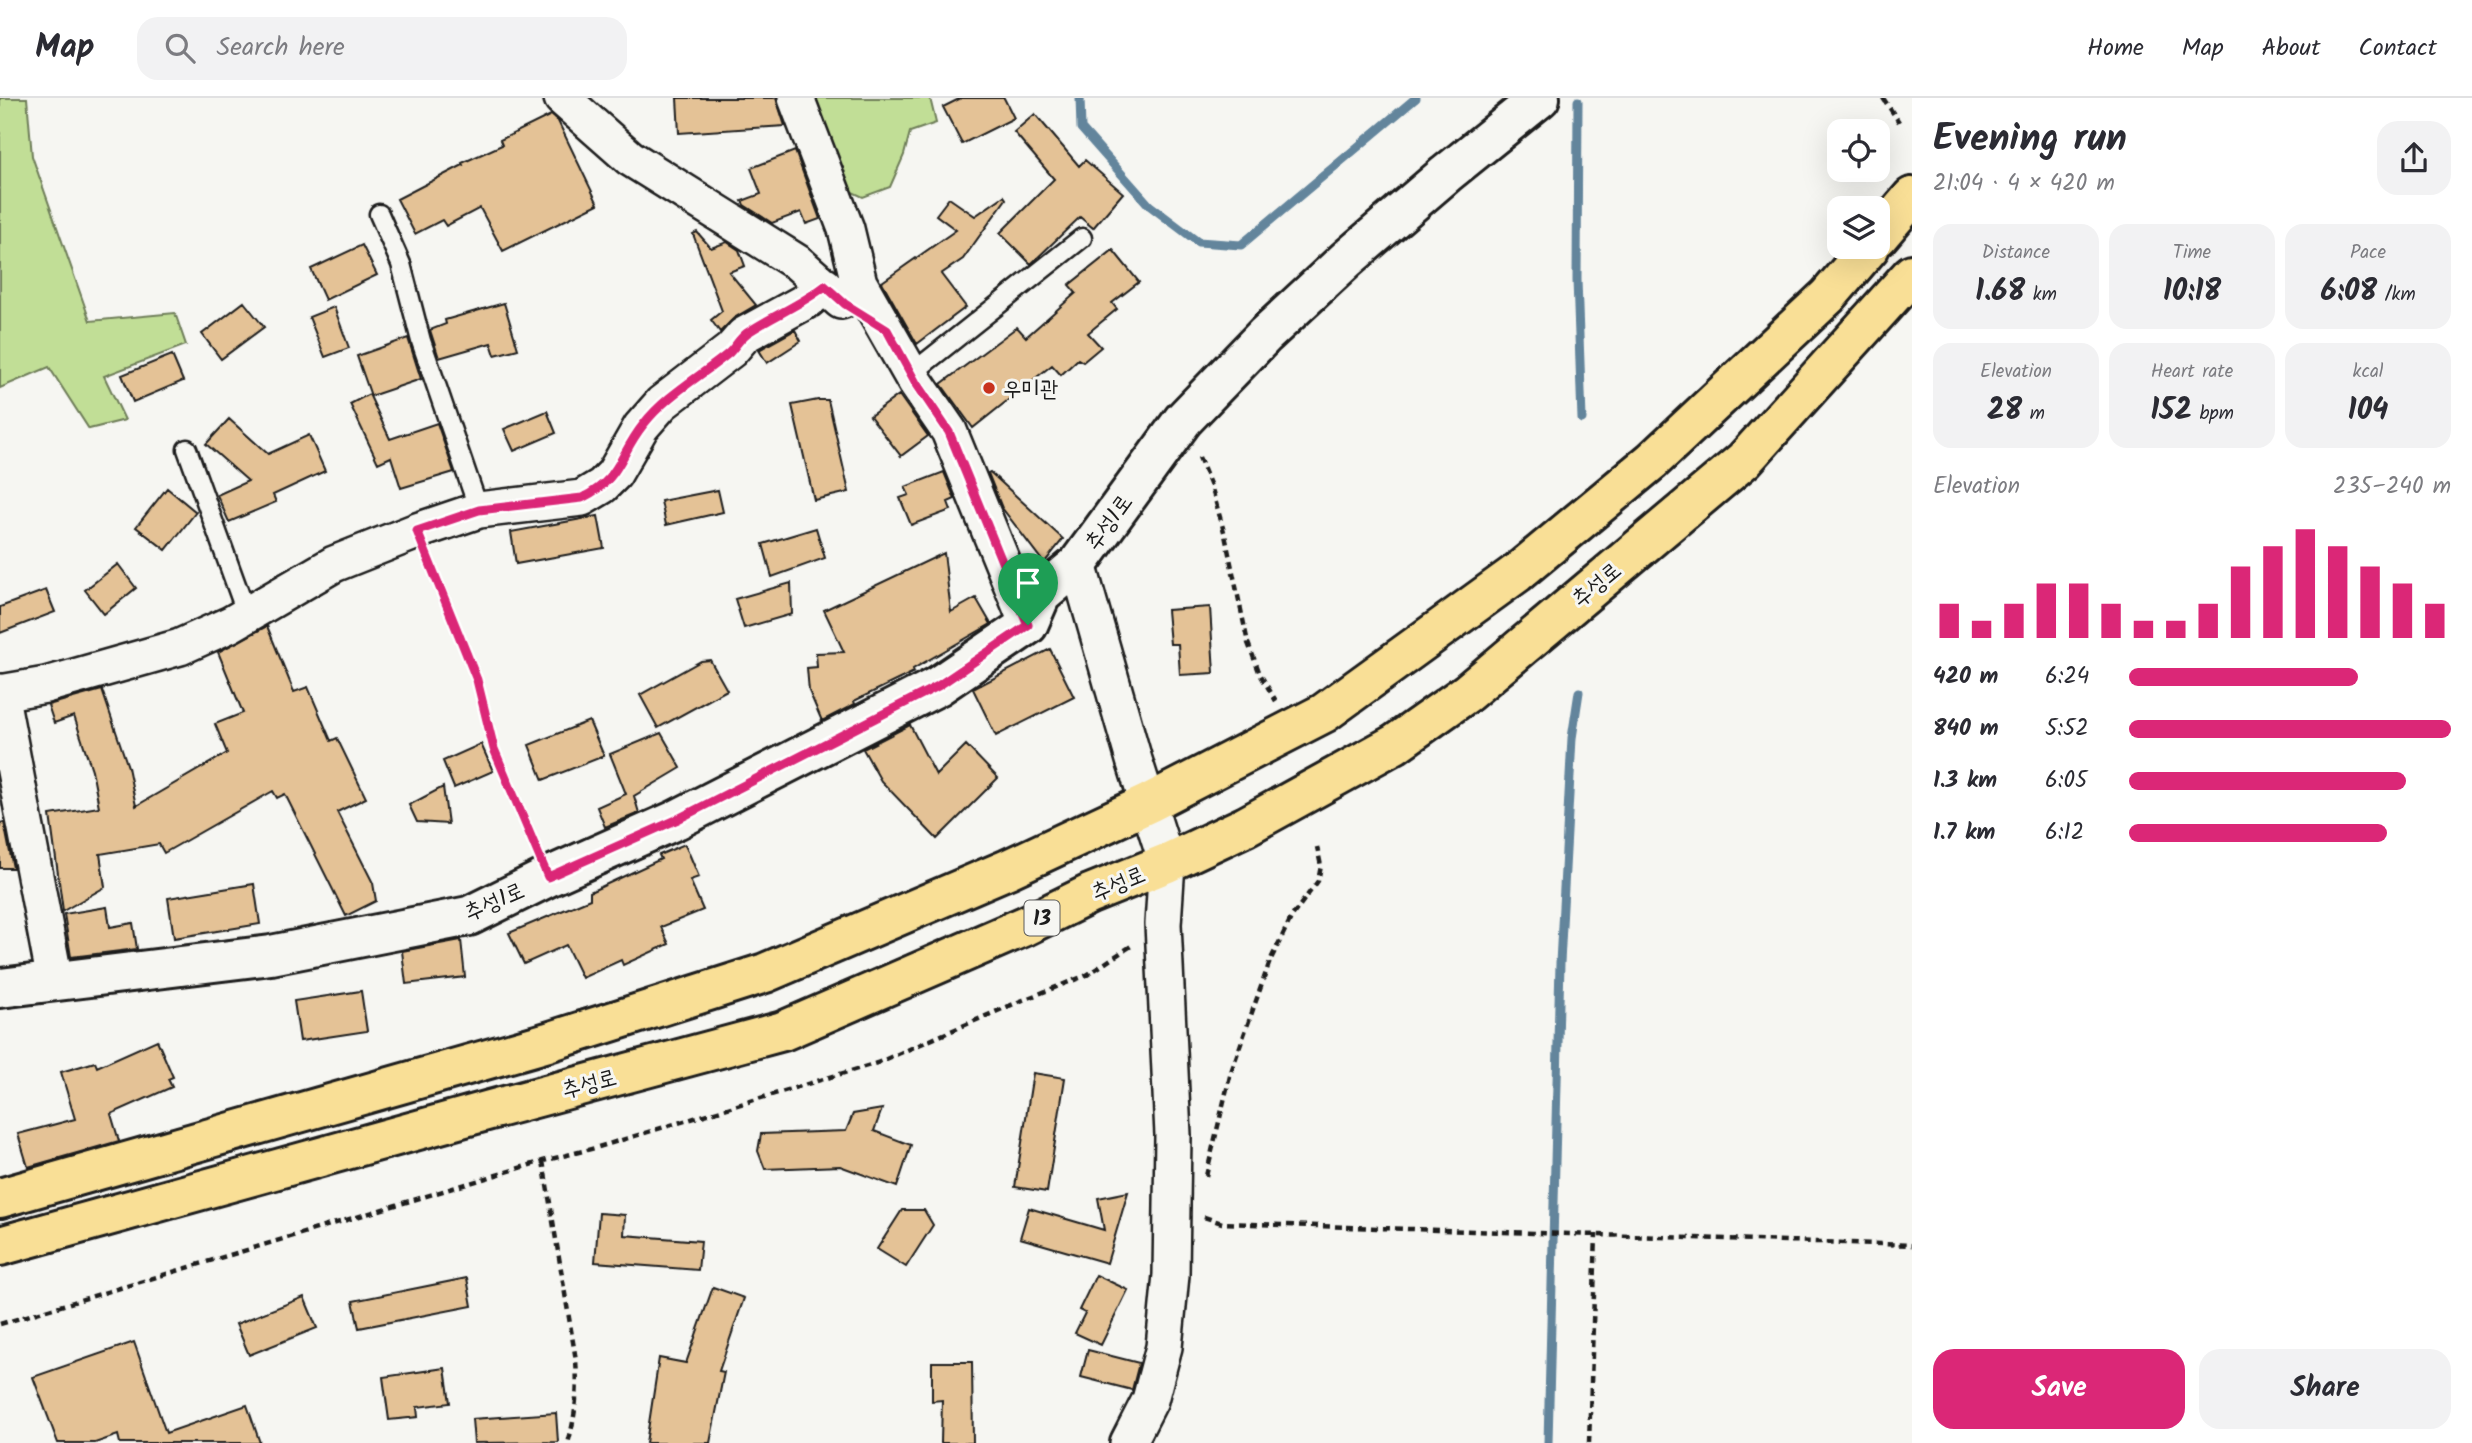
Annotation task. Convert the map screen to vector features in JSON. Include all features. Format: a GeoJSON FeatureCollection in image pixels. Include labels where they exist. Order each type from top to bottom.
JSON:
{"type":"FeatureCollection","features":[{"type":"Feature","properties":{"kind":"main road"},"geometry":{"type":"LineString","coordinates":[[1890,223],[1912,197]]}},
{"type":"Feature","properties":{"kind":"main road"},"geometry":{"type":"LineString","coordinates":[[0,1198],[535,1046],[765,973],[1008,869],[1149,803],[1324,713],[1517,573],[1652,461],[1828,296],[1860,259]]}},
{"type":"Feature","properties":{"kind":"main road","name":"추성로"},"geometry":{"type":"LineString","coordinates":[[0,1247],[783,1031],[1246,826],[1395,744],[1467,693],[1744,460],[1912,274]]}},
{"type":"Feature","properties":{"kind":"street"},"geometry":{"type":"LineString","coordinates":[[562,98],[630,158],[798,263],[845,304],[887,330]]}},
{"type":"Feature","properties":{"kind":"street"},"geometry":{"type":"LineString","coordinates":[[796,98],[846,229],[859,283],[911,374],[949,432],[1028,625]]}},
{"type":"Feature","properties":{"kind":"street","name":"추성1로"},"geometry":{"type":"LineString","coordinates":[[0,988],[271,955],[469,916],[548,877],[676,820],[938,686],[1028,625],[1041,595],[1077,564],[1183,420],[1265,335],[1347,259],[1540,98]]}},
{"type":"Feature","properties":{"kind":"street"},"geometry":{"type":"LineString","coordinates":[[55,981],[0,693],[46,685],[180,647],[247,615],[334,564],[479,510],[582,498],[603,486],[614,474],[641,427],[662,403],[732,350],[744,335],[808,300],[825,286]]}},
{"type":"Feature","properties":{"kind":"street"},"geometry":{"type":"LineString","coordinates":[[1077,564],[1167,863],[1163,924],[1173,1135],[1171,1275],[1164,1347],[1150,1400],[1128,1443]]}},
{"type":"Feature","properties":{"kind":"lane"},"geometry":{"type":"LineString","coordinates":[[379,214],[401,264],[421,341],[479,510]]}},
{"type":"Feature","properties":{"kind":"lane"},"geometry":{"type":"LineString","coordinates":[[911,374],[1082,238]]}},
{"type":"Feature","properties":{"kind":"lane"},"geometry":{"type":"LineString","coordinates":[[187,449],[247,615]]}},
{"type":"Feature","properties":{"kind":"path"},"geometry":{"type":"LineString","coordinates":[[1883,98],[1899,122]]}},
{"type":"Feature","properties":{"kind":"path"},"geometry":{"type":"LineString","coordinates":[[1183,420],[1212,489],[1248,643],[1260,674],[1277,703]]}},
{"type":"Feature","properties":{"kind":"path"},"geometry":{"type":"LineString","coordinates":[[417,531],[477,680],[494,749],[548,877]]}},
{"type":"Feature","properties":{"kind":"path"},"geometry":{"type":"LineString","coordinates":[[1204,1185],[1231,1072],[1270,961],[1292,916],[1318,881],[1321,866],[1317,847]]}},
{"type":"Feature","properties":{"kind":"path"},"geometry":{"type":"LineString","coordinates":[[0,1324],[877,1063],[1087,975],[1163,924]]}},
{"type":"Feature","properties":{"kind":"path"},"geometry":{"type":"LineString","coordinates":[[543,1161],[576,1360],[578,1390],[575,1419],[568,1443]]}},
{"type":"Feature","properties":{"kind":"path"},"geometry":{"type":"LineString","coordinates":[[1172,1231],[1192,1213],[1222,1223],[1912,1245]]}},
{"type":"Feature","properties":{"kind":"path"},"geometry":{"type":"LineString","coordinates":[[1590,1443],[1596,1234]]}},
{"type":"Feature","properties":{"kind":"green space"},"geometry":{"type":"Polygon","coordinates":[[[0,98],[27,98],[32,156],[90,321],[175,313],[186,345],[104,376],[125,420],[89,429],[49,367],[0,388],[0,98]]]}},
{"type":"Feature","properties":{"kind":"green space"},"geometry":{"type":"Polygon","coordinates":[[[812,98],[930,98],[936,123],[910,132],[904,155],[890,187],[863,197],[846,189],[812,98]]]}},
{"type":"Feature","properties":{"kind":"building"},"geometry":{"type":"Polygon","coordinates":[[[677,98],[776,98],[785,126],[679,133],[677,98]]]}},
{"type":"Feature","properties":{"kind":"building"},"geometry":{"type":"Polygon","coordinates":[[[961,98],[1004,98],[1014,118],[962,144],[943,107],[961,98]]]}},
{"type":"Feature","properties":{"kind":"building"},"geometry":{"type":"Polygon","coordinates":[[[1035,114],[1079,166],[1085,160],[1123,193],[1093,228],[1080,217],[1031,264],[1000,233],[1054,179],[1014,132],[1035,114]]]}},
{"type":"Feature","properties":{"kind":"building"},"geometry":{"type":"Polygon","coordinates":[[[551,115],[558,121],[598,204],[503,251],[480,208],[446,226],[442,220],[415,234],[397,199],[463,165],[462,163],[502,145],[500,140],[551,115]]]}},
{"type":"Feature","properties":{"kind":"building"},"geometry":{"type":"Polygon","coordinates":[[[795,151],[820,219],[806,224],[801,212],[772,223],[742,201],[761,194],[751,168],[795,151]]]}},
{"type":"Feature","properties":{"kind":"building"},"geometry":{"type":"Polygon","coordinates":[[[1004,196],[1006,199],[963,259],[941,274],[966,307],[917,344],[882,282],[956,230],[936,215],[949,198],[975,216],[1004,196]]]}},
{"type":"Feature","properties":{"kind":"building"},"geometry":{"type":"Polygon","coordinates":[[[697,232],[711,248],[727,242],[739,250],[745,266],[729,272],[756,305],[734,318],[720,332],[711,320],[722,311],[693,234],[697,232]]]}},
{"type":"Feature","properties":{"kind":"building"},"geometry":{"type":"Polygon","coordinates":[[[362,245],[377,275],[325,300],[311,269],[362,245]]]}},
{"type":"Feature","properties":{"kind":"building"},"geometry":{"type":"Polygon","coordinates":[[[1113,250],[1139,282],[1112,303],[1117,309],[1088,333],[1101,347],[1083,362],[1078,359],[1061,375],[1052,365],[973,428],[941,384],[1017,327],[1026,337],[1076,293],[1069,285],[1113,250]]]}},
{"type":"Feature","properties":{"kind":"building"},"geometry":{"type":"Polygon","coordinates":[[[244,302],[264,327],[221,359],[202,334],[244,302]]]}},
{"type":"Feature","properties":{"kind":"building"},"geometry":{"type":"Polygon","coordinates":[[[504,303],[518,349],[495,355],[491,343],[439,358],[430,330],[446,324],[445,320],[504,303]]]}},
{"type":"Feature","properties":{"kind":"building"},"geometry":{"type":"Polygon","coordinates":[[[334,307],[349,348],[325,357],[309,317],[334,307]]]}},
{"type":"Feature","properties":{"kind":"building"},"geometry":{"type":"Polygon","coordinates":[[[795,330],[801,341],[767,363],[759,350],[795,330]]]}},
{"type":"Feature","properties":{"kind":"building"},"geometry":{"type":"Polygon","coordinates":[[[408,338],[421,379],[371,396],[357,356],[408,338]]]}},
{"type":"Feature","properties":{"kind":"building"},"geometry":{"type":"Polygon","coordinates":[[[172,355],[183,381],[133,402],[122,375],[172,355]]]}},
{"type":"Feature","properties":{"kind":"building"},"geometry":{"type":"Polygon","coordinates":[[[369,394],[390,439],[437,423],[454,472],[401,488],[391,457],[378,463],[350,404],[369,394]]]}},
{"type":"Feature","properties":{"kind":"building"},"geometry":{"type":"Polygon","coordinates":[[[899,395],[928,436],[901,456],[870,416],[899,395]]]}},
{"type":"Feature","properties":{"kind":"building"},"geometry":{"type":"Polygon","coordinates":[[[828,400],[849,492],[814,500],[792,405],[828,400]]]}},
{"type":"Feature","properties":{"kind":"building"},"geometry":{"type":"Polygon","coordinates":[[[547,411],[556,433],[514,451],[504,429],[547,411]]]}},
{"type":"Feature","properties":{"kind":"building"},"geometry":{"type":"Polygon","coordinates":[[[229,419],[268,454],[309,435],[325,471],[273,495],[276,502],[229,522],[217,495],[248,481],[206,444],[229,419]]]}},
{"type":"Feature","properties":{"kind":"building"},"geometry":{"type":"Polygon","coordinates":[[[944,472],[955,499],[948,502],[951,510],[911,525],[900,498],[909,495],[905,487],[944,472]]]}},
{"type":"Feature","properties":{"kind":"building"},"geometry":{"type":"Polygon","coordinates":[[[988,473],[1063,539],[1044,563],[1002,508],[988,473]]]}},
{"type":"Feature","properties":{"kind":"building"},"geometry":{"type":"Polygon","coordinates":[[[167,488],[196,512],[166,550],[136,527],[167,488]]]}},
{"type":"Feature","properties":{"kind":"building"},"geometry":{"type":"Polygon","coordinates":[[[718,490],[723,512],[666,525],[661,501],[718,490]]]}},
{"type":"Feature","properties":{"kind":"building"},"geometry":{"type":"Polygon","coordinates":[[[598,516],[604,548],[516,564],[511,532],[598,516]]]}},
{"type":"Feature","properties":{"kind":"building"},"geometry":{"type":"Polygon","coordinates":[[[816,528],[825,558],[772,577],[763,544],[816,528]]]}},
{"type":"Feature","properties":{"kind":"building"},"geometry":{"type":"Polygon","coordinates":[[[944,553],[951,612],[976,598],[991,624],[913,669],[914,672],[854,701],[855,704],[822,721],[809,691],[807,668],[817,667],[816,653],[844,652],[824,610],[944,553]]]}},
{"type":"Feature","properties":{"kind":"building"},"geometry":{"type":"Polygon","coordinates":[[[118,564],[136,588],[104,614],[85,590],[118,564]]]}},
{"type":"Feature","properties":{"kind":"building"},"geometry":{"type":"Polygon","coordinates":[[[791,583],[792,614],[744,628],[735,599],[791,583]]]}},
{"type":"Feature","properties":{"kind":"building"},"geometry":{"type":"Polygon","coordinates":[[[46,590],[55,612],[0,633],[0,607],[46,590]]]}},
{"type":"Feature","properties":{"kind":"building"},"geometry":{"type":"Polygon","coordinates":[[[1210,607],[1214,673],[1180,675],[1178,644],[1170,644],[1167,610],[1210,607]]]}},
{"type":"Feature","properties":{"kind":"building"},"geometry":{"type":"Polygon","coordinates":[[[267,626],[294,692],[308,687],[331,741],[337,738],[366,798],[337,812],[373,883],[376,901],[346,916],[285,794],[277,798],[273,791],[164,853],[159,844],[100,854],[105,887],[63,911],[50,815],[99,807],[92,770],[74,716],[54,723],[48,705],[102,690],[128,767],[136,806],[227,753],[215,724],[243,713],[218,652],[267,626]]]}},
{"type":"Feature","properties":{"kind":"building"},"geometry":{"type":"Polygon","coordinates":[[[1050,649],[1074,697],[996,736],[973,689],[1050,649]]]}},
{"type":"Feature","properties":{"kind":"building"},"geometry":{"type":"Polygon","coordinates":[[[710,660],[727,690],[658,728],[640,695],[701,661],[710,660]]]}},
{"type":"Feature","properties":{"kind":"building"},"geometry":{"type":"Polygon","coordinates":[[[589,721],[604,756],[543,780],[529,745],[589,721]]]}},
{"type":"Feature","properties":{"kind":"building"},"geometry":{"type":"Polygon","coordinates":[[[910,725],[936,775],[966,745],[998,778],[937,839],[881,781],[863,749],[910,725]]]}},
{"type":"Feature","properties":{"kind":"building"},"geometry":{"type":"Polygon","coordinates":[[[661,733],[681,768],[634,796],[639,813],[605,827],[597,807],[626,794],[610,754],[661,733]]]}},
{"type":"Feature","properties":{"kind":"building"},"geometry":{"type":"Polygon","coordinates":[[[481,744],[493,771],[454,788],[443,761],[481,744]]]}},
{"type":"Feature","properties":{"kind":"building"},"geometry":{"type":"Polygon","coordinates":[[[443,787],[448,824],[417,822],[409,805],[443,787]]]}},
{"type":"Feature","properties":{"kind":"building"},"geometry":{"type":"Polygon","coordinates":[[[4,822],[13,868],[0,868],[0,823],[4,822]]]}},
{"type":"Feature","properties":{"kind":"building"},"geometry":{"type":"Polygon","coordinates":[[[685,844],[699,877],[690,880],[703,910],[661,927],[669,944],[623,965],[621,960],[582,978],[566,945],[524,964],[509,933],[590,899],[590,892],[661,859],[659,855],[685,844]]]}},
{"type":"Feature","properties":{"kind":"building"},"geometry":{"type":"Polygon","coordinates":[[[254,884],[260,924],[174,938],[168,898],[254,884]]]}},
{"type":"Feature","properties":{"kind":"building"},"geometry":{"type":"Polygon","coordinates":[[[107,907],[110,927],[133,923],[137,949],[71,957],[64,914],[107,907]]]}},
{"type":"Feature","properties":{"kind":"building"},"geometry":{"type":"Polygon","coordinates":[[[461,940],[465,977],[406,984],[402,951],[461,940]]]}},
{"type":"Feature","properties":{"kind":"building"},"geometry":{"type":"Polygon","coordinates":[[[361,991],[367,1031],[300,1041],[294,1001],[361,991]]]}},
{"type":"Feature","properties":{"kind":"building"},"geometry":{"type":"Polygon","coordinates":[[[157,1040],[173,1077],[168,1079],[172,1087],[111,1114],[119,1141],[28,1167],[18,1134],[75,1119],[61,1072],[95,1062],[97,1067],[157,1040]]]}},
{"type":"Feature","properties":{"kind":"building"},"geometry":{"type":"Polygon","coordinates":[[[1033,1073],[1065,1078],[1047,1192],[1015,1187],[1033,1073]]]}},
{"type":"Feature","properties":{"kind":"building"},"geometry":{"type":"Polygon","coordinates":[[[882,1109],[874,1131],[911,1145],[897,1187],[840,1166],[765,1169],[758,1151],[761,1134],[846,1131],[853,1114],[882,1109]]]}},
{"type":"Feature","properties":{"kind":"building"},"geometry":{"type":"Polygon","coordinates":[[[1128,1192],[1107,1263],[1020,1238],[1029,1208],[1104,1230],[1098,1198],[1128,1192]]]}},
{"type":"Feature","properties":{"kind":"building"},"geometry":{"type":"Polygon","coordinates":[[[902,1210],[924,1210],[933,1225],[906,1267],[877,1249],[902,1210]]]}},
{"type":"Feature","properties":{"kind":"building"},"geometry":{"type":"Polygon","coordinates":[[[599,1213],[625,1215],[624,1235],[701,1241],[698,1270],[595,1262],[599,1213]]]}},
{"type":"Feature","properties":{"kind":"building"},"geometry":{"type":"Polygon","coordinates":[[[1096,1275],[1128,1290],[1101,1345],[1075,1333],[1085,1313],[1079,1310],[1096,1275]]]}},
{"type":"Feature","properties":{"kind":"building"},"geometry":{"type":"Polygon","coordinates":[[[467,1278],[472,1306],[359,1328],[353,1301],[467,1278]]]}},
{"type":"Feature","properties":{"kind":"building"},"geometry":{"type":"Polygon","coordinates":[[[713,1287],[744,1298],[719,1371],[724,1372],[710,1443],[646,1443],[659,1358],[686,1363],[713,1287]]]}},
{"type":"Feature","properties":{"kind":"building"},"geometry":{"type":"Polygon","coordinates":[[[304,1297],[317,1328],[249,1355],[236,1324],[304,1297]]]}},
{"type":"Feature","properties":{"kind":"building"},"geometry":{"type":"Polygon","coordinates":[[[134,1342],[166,1433],[247,1405],[260,1443],[120,1443],[118,1435],[95,1443],[58,1443],[33,1377],[134,1342]]]}},
{"type":"Feature","properties":{"kind":"building"},"geometry":{"type":"Polygon","coordinates":[[[1088,1350],[1139,1363],[1132,1390],[1081,1377],[1088,1350]]]}},
{"type":"Feature","properties":{"kind":"building"},"geometry":{"type":"Polygon","coordinates":[[[932,1362],[972,1362],[973,1443],[941,1443],[942,1400],[932,1401],[932,1362]]]}},
{"type":"Feature","properties":{"kind":"building"},"geometry":{"type":"Polygon","coordinates":[[[445,1368],[450,1403],[417,1407],[418,1417],[389,1420],[383,1377],[445,1368]]]}},
{"type":"Feature","properties":{"kind":"building"},"geometry":{"type":"Polygon","coordinates":[[[556,1413],[558,1442],[474,1443],[472,1419],[556,1413]]]}},
{"type":"Feature","properties":{"kind":"waterway"},"geometry":{"type":"LineString","coordinates":[[1080,98],[1081,128],[1149,205],[1198,242],[1241,245],[1416,98]]}},
{"type":"Feature","properties":{"kind":"waterway"},"geometry":{"type":"LineString","coordinates":[[1578,101],[1577,280],[1582,419]]}},
{"type":"Feature","properties":{"kind":"waterway"},"geometry":{"type":"LineString","coordinates":[[1548,1443],[1560,963],[1572,738],[1579,692]]}},
{"type":"Feature","properties":{"kind":"place","name":"우미관"},"geometry":{"type":"Point","coordinates":[989,388]}},
{"type":"Feature","properties":{"kind":"route"},"geometry":{"type":"LineString","coordinates":[[825,286],[845,304],[887,330],[916,383],[949,432],[1028,625],[938,686],[676,820],[548,877],[494,749],[477,680],[417,531],[479,510],[582,498],[592,493],[614,474],[641,427],[662,403],[732,350],[744,335],[808,300],[825,286]]}}]}
